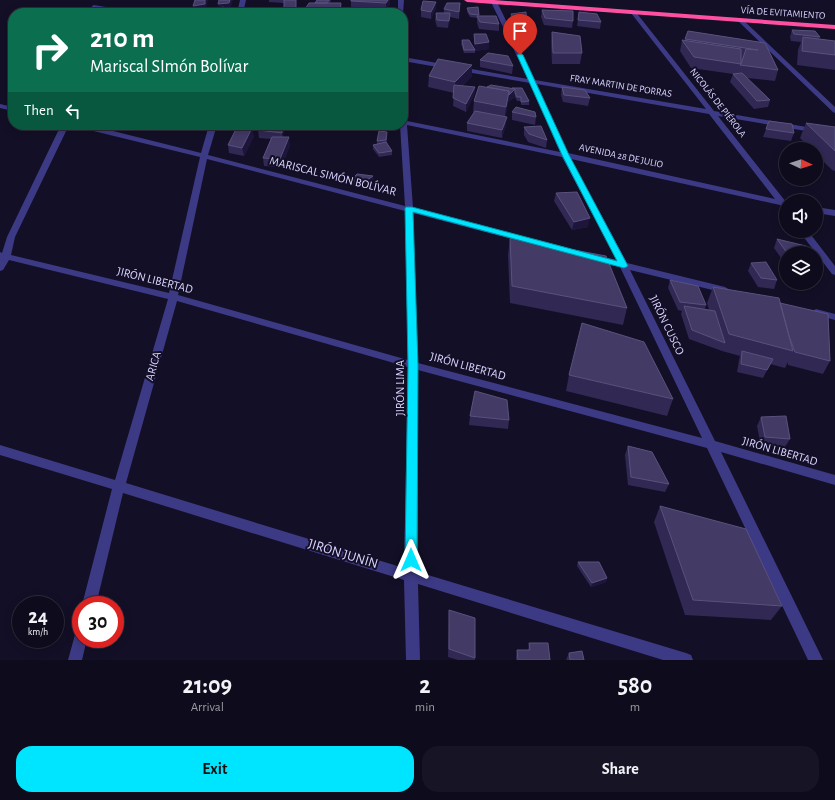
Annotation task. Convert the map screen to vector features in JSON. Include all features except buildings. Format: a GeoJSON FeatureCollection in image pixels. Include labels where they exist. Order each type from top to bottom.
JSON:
{"type":"FeatureCollection","features":[{"type":"Feature","properties":{"kind":"highway","name":"VÍA DE EVITAMIENTO"},"geometry":{"type":"LineString","coordinates":[[467,0],[835,27]]}},
{"type":"Feature","properties":{"kind":"street"},"geometry":{"type":"LineString","coordinates":[[94,7],[104,0]]}},
{"type":"Feature","properties":{"kind":"street","name":"JIRÓN CUSCO"},"geometry":{"type":"LineString","coordinates":[[494,2],[533,82],[565,155],[624,266],[816,660]]}},
{"type":"Feature","properties":{"kind":"street"},"geometry":{"type":"LineString","coordinates":[[94,7],[100,8]]}},
{"type":"Feature","properties":{"kind":"street","name":"NICOLÁS DE PIÉROLA"},"geometry":{"type":"LineString","coordinates":[[633,12],[779,197]]}},
{"type":"Feature","properties":{"kind":"street"},"geometry":{"type":"LineString","coordinates":[[740,20],[835,111]]}},
{"type":"Feature","properties":{"kind":"street","name":"FRAY MARTIN DE PORRAS"},"geometry":{"type":"LineString","coordinates":[[408,60],[835,134]]}},
{"type":"Feature","properties":{"kind":"street","name":"AVENIDA 28 DE JULIO"},"geometry":{"type":"LineString","coordinates":[[408,123],[565,155],[779,204]]}},
{"type":"Feature","properties":{"kind":"street"},"geometry":{"type":"LineString","coordinates":[[0,268],[2,254],[63,130]]}},
{"type":"Feature","properties":{"kind":"street","name":"MARISCAL SIMÓN BOLÍVAR"},"geometry":{"type":"LineString","coordinates":[[100,130],[409,208],[570,251]]}},
{"type":"Feature","properties":{"kind":"street","name":"ARICA"},"geometry":{"type":"LineString","coordinates":[[91,596],[119,486],[173,297],[204,156],[212,130]]}},
{"type":"Feature","properties":{"kind":"street","name":"JIRÓN LIMA"},"geometry":{"type":"LineString","coordinates":[[404,130],[409,208],[413,365],[411,576],[412,660]]}},
{"type":"Feature","properties":{"kind":"street"},"geometry":{"type":"LineString","coordinates":[[823,211],[835,213]]}},
{"type":"Feature","properties":{"kind":"street"},"geometry":{"type":"LineString","coordinates":[[808,238],[835,272]]}},
{"type":"Feature","properties":{"kind":"street","name":"JIRÓN LIBERTAD"},"geometry":{"type":"LineString","coordinates":[[2,254],[173,297],[413,365],[712,445],[835,480]]}},
{"type":"Feature","properties":{"kind":"street"},"geometry":{"type":"LineString","coordinates":[[585,256],[737,293]]}},
{"type":"Feature","properties":{"kind":"street"},"geometry":{"type":"LineString","coordinates":[[805,310],[835,317]]}},
{"type":"Feature","properties":{"kind":"street","name":"JIRÓN JUNÍN"},"geometry":{"type":"LineString","coordinates":[[0,450],[686,660]]}},
{"type":"Feature","properties":{"kind":"street"},"geometry":{"type":"LineString","coordinates":[[75,660],[78,648]]}},
{"type":"Feature","properties":{"kind":"route"},"geometry":{"type":"LineString","coordinates":[[411,560],[413,365],[409,208],[624,266],[565,155],[520,55]]}}]}
